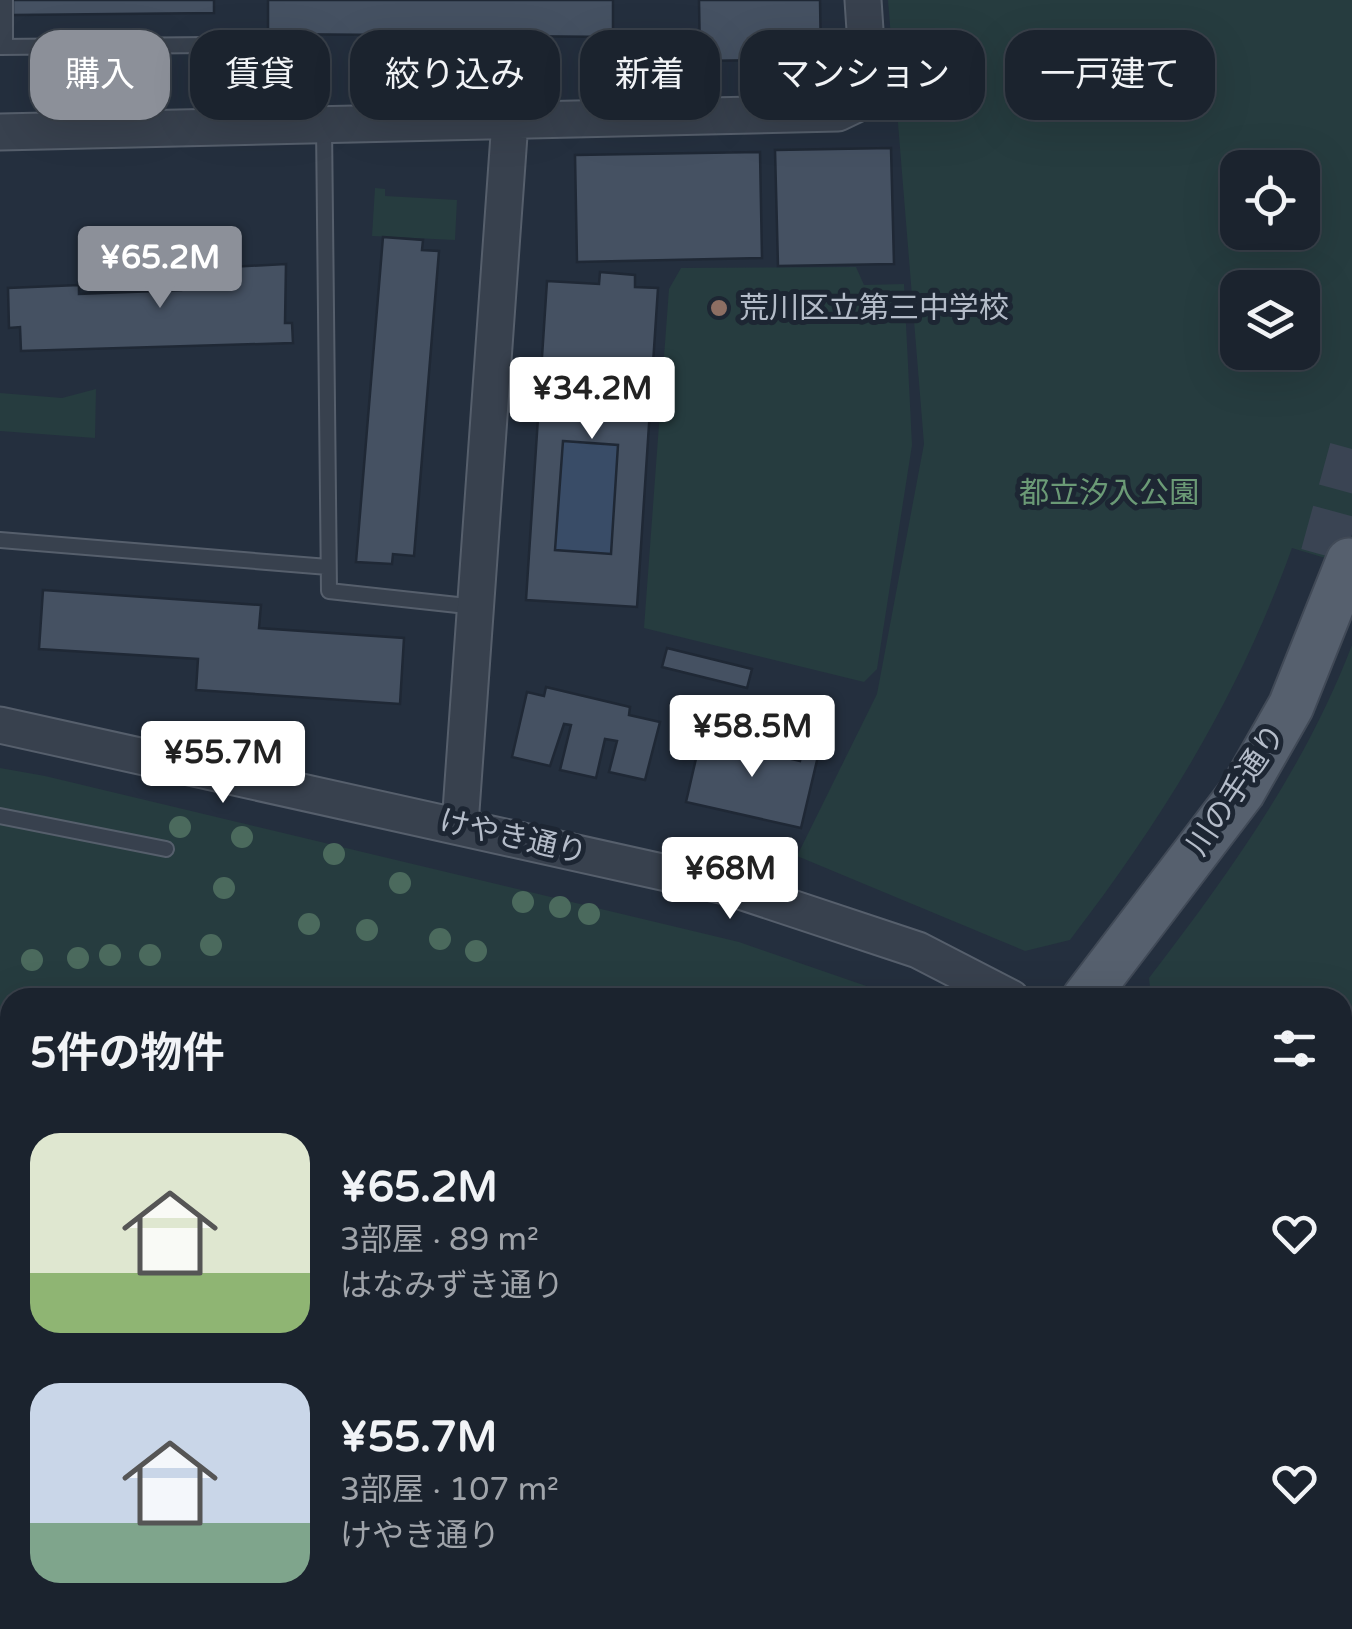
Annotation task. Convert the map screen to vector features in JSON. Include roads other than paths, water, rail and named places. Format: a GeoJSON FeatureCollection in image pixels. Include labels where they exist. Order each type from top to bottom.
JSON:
{"type":"FeatureCollection","features":[{"type":"Feature","properties":{"kind":"main road","name":"川の手通り"},"geometry":{"type":"LineString","coordinates":[[1089,988],[1220,779],[1336,558]]}},
{"type":"Feature","properties":{"kind":"street"},"geometry":{"type":"LineString","coordinates":[[0,132],[838,113],[861,102],[868,87],[863,0]]}},
{"type":"Feature","properties":{"kind":"street"},"geometry":{"type":"LineString","coordinates":[[460,825],[510,121]]}},
{"type":"Feature","properties":{"kind":"street","name":"けやき通り"},"geometry":{"type":"LineString","coordinates":[[0,724],[725,886],[918,950],[992,988]]}},
{"type":"Feature","properties":{"kind":"lane"},"geometry":{"type":"LineString","coordinates":[[5,0],[2,48],[190,45]]}},
{"type":"Feature","properties":{"kind":"lane"},"geometry":{"type":"LineString","coordinates":[[324,126],[329,591],[476,607]]}},
{"type":"Feature","properties":{"kind":"lane"},"geometry":{"type":"LineString","coordinates":[[0,540],[328,567]]}},
{"type":"Feature","properties":{"kind":"lane"},"geometry":{"type":"LineString","coordinates":[[0,816],[166,849]]}},
{"type":"Feature","properties":{"kind":"water"},"geometry":{"type":"Polygon","coordinates":[[[563,441],[618,445],[611,554],[555,550],[563,441]]]}},
{"type":"Feature","properties":{"kind":"tunnel"},"geometry":{"type":"LineString","coordinates":[[1323,555],[1352,449]]}},
{"type":"Feature","properties":{"kind":"place","name":"荒川区立第三中学校"},"geometry":{"type":"Point","coordinates":[719,308]}},
{"type":"Feature","properties":{"kind":"park label","name":"都立汐入公園"},"geometry":{"type":"Point","coordinates":[1109,493]}}]}
